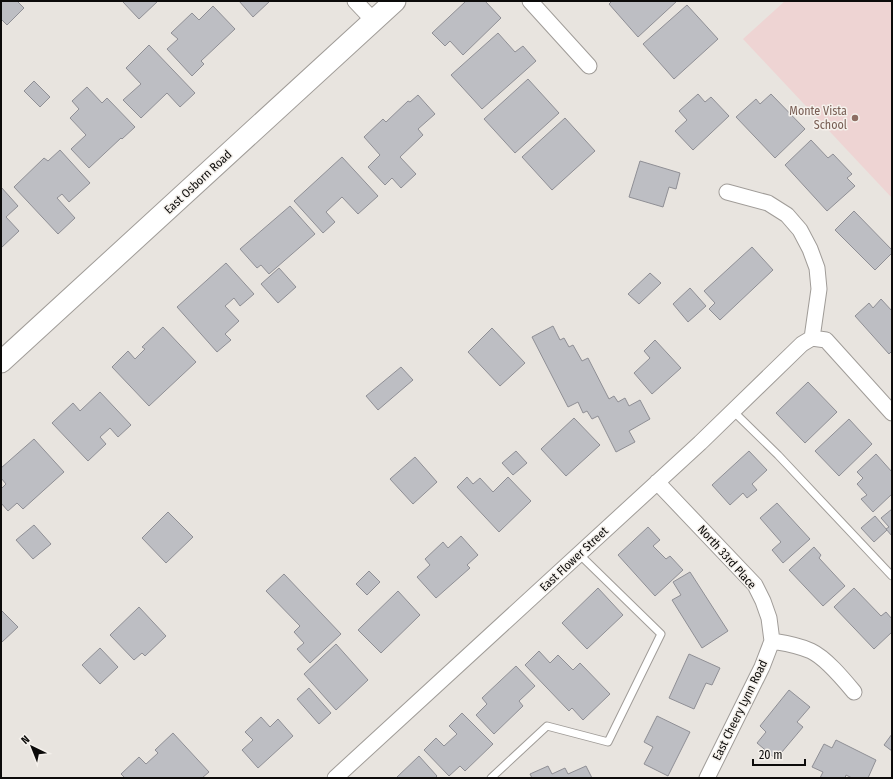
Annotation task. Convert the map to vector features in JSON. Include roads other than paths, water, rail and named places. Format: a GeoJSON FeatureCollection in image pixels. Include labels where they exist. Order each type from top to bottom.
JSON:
{"type":"FeatureCollection","features":[{"type":"Feature","properties":{"kind":"main road","name":"East Osborn Road"},"geometry":{"type":"LineString","coordinates":[[1,362],[395,1]]}},
{"type":"Feature","properties":{"kind":"street"},"geometry":{"type":"LineString","coordinates":[[355,1],[373,20]]}},
{"type":"Feature","properties":{"kind":"street"},"geometry":{"type":"LineString","coordinates":[[530,1],[589,66]]}},
{"type":"Feature","properties":{"kind":"street"},"geometry":{"type":"LineString","coordinates":[[727,192],[768,203],[787,216],[800,230],[810,249],[817,268],[819,289],[812,338],[826,340],[891,409]]}},
{"type":"Feature","properties":{"kind":"street","name":"East Flower Street"},"geometry":{"type":"LineString","coordinates":[[335,778],[700,443],[802,344],[812,338]]}},
{"type":"Feature","properties":{"kind":"street","name":"North 33rd Place"},"geometry":{"type":"LineString","coordinates":[[657,482],[755,585],[769,618],[772,641]]}},
{"type":"Feature","properties":{"kind":"street"},"geometry":{"type":"LineString","coordinates":[[772,641],[786,643],[812,651],[844,679],[854,692]]}},
{"type":"Feature","properties":{"kind":"street","name":"East Cheery Lynn Road"},"geometry":{"type":"LineString","coordinates":[[707,778],[762,667],[772,641]]}},
{"type":"Feature","properties":{"kind":"lane"},"geometry":{"type":"LineString","coordinates":[[733,411],[778,455],[892,576]]}},
{"type":"Feature","properties":{"kind":"lane"},"geometry":{"type":"LineString","coordinates":[[491,778],[547,726],[608,742],[661,634],[579,554]]}},
{"type":"Feature","properties":{"kind":"place","name":"Monte Vista School"},"geometry":{"type":"Point","coordinates":[855,118]}}]}
